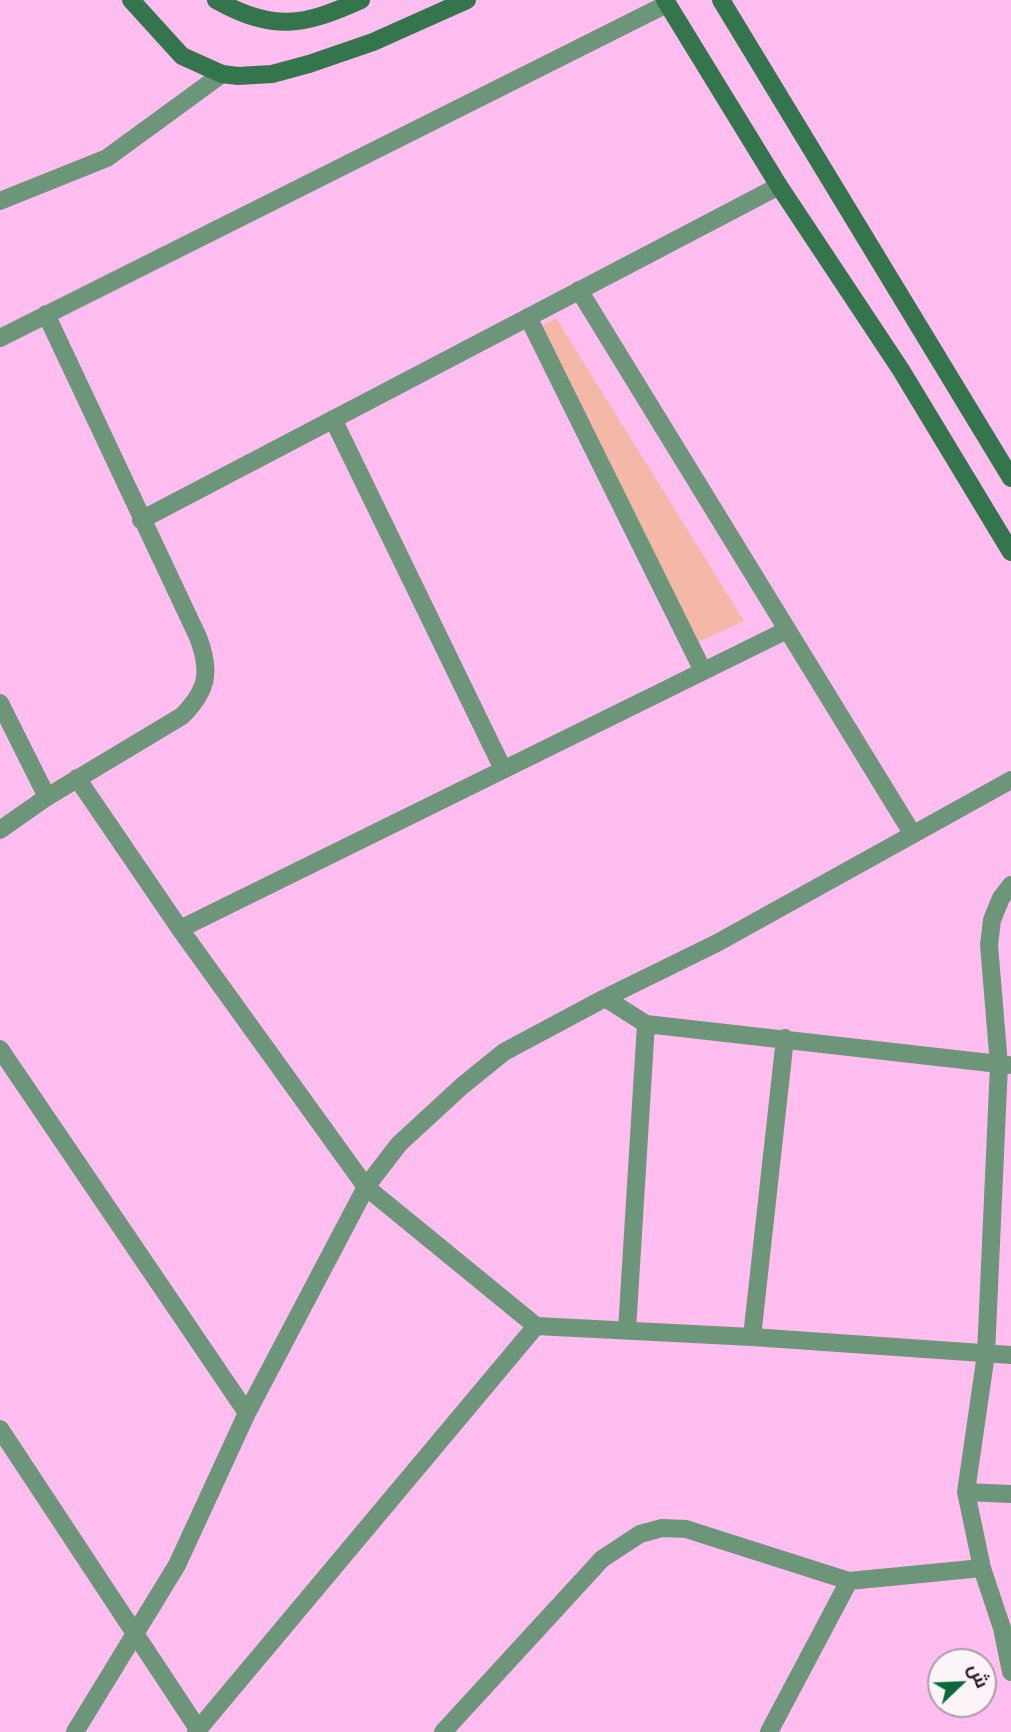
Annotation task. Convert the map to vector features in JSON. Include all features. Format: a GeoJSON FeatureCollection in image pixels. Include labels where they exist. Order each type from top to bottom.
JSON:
{"type":"FeatureCollection","features":[{"type":"Feature","properties":{"kind":"main road"},"geometry":{"type":"LineString","coordinates":[[131,0],[182,56],[222,74],[272,74],[309,64],[373,42],[467,0]]}},
{"type":"Feature","properties":{"kind":"main road"},"geometry":{"type":"LineString","coordinates":[[216,0],[238,12],[263,20],[289,23],[316,18],[361,0]]}},
{"type":"Feature","properties":{"kind":"main road"},"geometry":{"type":"LineString","coordinates":[[721,0],[1011,478]]}},
{"type":"Feature","properties":{"kind":"main road"},"geometry":{"type":"LineString","coordinates":[[666,2],[779,186],[901,370],[1011,551]]}},
{"type":"Feature","properties":{"kind":"street"},"geometry":{"type":"LineString","coordinates":[[0,338],[666,2]]}},
{"type":"Feature","properties":{"kind":"street"},"geometry":{"type":"LineString","coordinates":[[0,201],[107,158],[222,74]]}},
{"type":"Feature","properties":{"kind":"street"},"geometry":{"type":"LineString","coordinates":[[141,520],[779,186]]}},
{"type":"Feature","properties":{"kind":"street"},"geometry":{"type":"LineString","coordinates":[[579,290],[912,833]]}},
{"type":"Feature","properties":{"kind":"street"},"geometry":{"type":"LineString","coordinates":[[0,830],[77,778],[182,716],[197,700],[205,680],[206,658],[198,637],[46,314]]}},
{"type":"Feature","properties":{"kind":"street"},"geometry":{"type":"LineString","coordinates":[[528,317],[703,671]]}},
{"type":"Feature","properties":{"kind":"street"},"geometry":{"type":"LineString","coordinates":[[332,419],[503,769]]}},
{"type":"Feature","properties":{"kind":"street"},"geometry":{"type":"LineString","coordinates":[[180,929],[786,630]]}},
{"type":"Feature","properties":{"kind":"street"},"geometry":{"type":"LineString","coordinates":[[0,703],[47,797]]}},
{"type":"Feature","properties":{"kind":"street"},"geometry":{"type":"LineString","coordinates":[[77,778],[180,929],[366,1187],[536,1326],[752,1337],[1011,1355]]}},
{"type":"Feature","properties":{"kind":"street"},"geometry":{"type":"LineString","coordinates":[[75,1732],[177,1565],[247,1413],[366,1187],[399,1144],[462,1086],[504,1052],[717,943],[1011,780]]}},
{"type":"Feature","properties":{"kind":"street"},"geometry":{"type":"LineString","coordinates":[[1011,885],[1001,898],[992,920],[989,945],[1005,1065],[992,1208],[986,1354],[966,1492],[982,1568],[1002,1628],[1011,1672]]}},
{"type":"Feature","properties":{"kind":"street"},"geometry":{"type":"LineString","coordinates":[[605,998],[646,1024],[1005,1065]]}},
{"type":"Feature","properties":{"kind":"street"},"geometry":{"type":"LineString","coordinates":[[627,1330],[646,1024]]}},
{"type":"Feature","properties":{"kind":"street"},"geometry":{"type":"LineString","coordinates":[[752,1337],[785,1038]]}},
{"type":"Feature","properties":{"kind":"street"},"geometry":{"type":"LineString","coordinates":[[0,1049],[247,1413]]}},
{"type":"Feature","properties":{"kind":"street"},"geometry":{"type":"LineString","coordinates":[[992,1208],[1011,1209]]}},
{"type":"Feature","properties":{"kind":"street"},"geometry":{"type":"LineString","coordinates":[[0,1429],[197,1730],[536,1326]]}},
{"type":"Feature","properties":{"kind":"street"},"geometry":{"type":"LineString","coordinates":[[966,1492],[1011,1494]]}},
{"type":"Feature","properties":{"kind":"street"},"geometry":{"type":"LineString","coordinates":[[445,1731],[603,1559],[640,1534],[662,1528],[686,1529],[849,1581],[982,1568]]}},
{"type":"Feature","properties":{"kind":"street"},"geometry":{"type":"LineString","coordinates":[[769,1732],[849,1581]]}},
{"type":"Feature","properties":{"kind":"shaded area"},"geometry":{"type":"Polygon","coordinates":[[[556,318],[744,621],[696,643],[540,327],[556,318]]]}}]}
